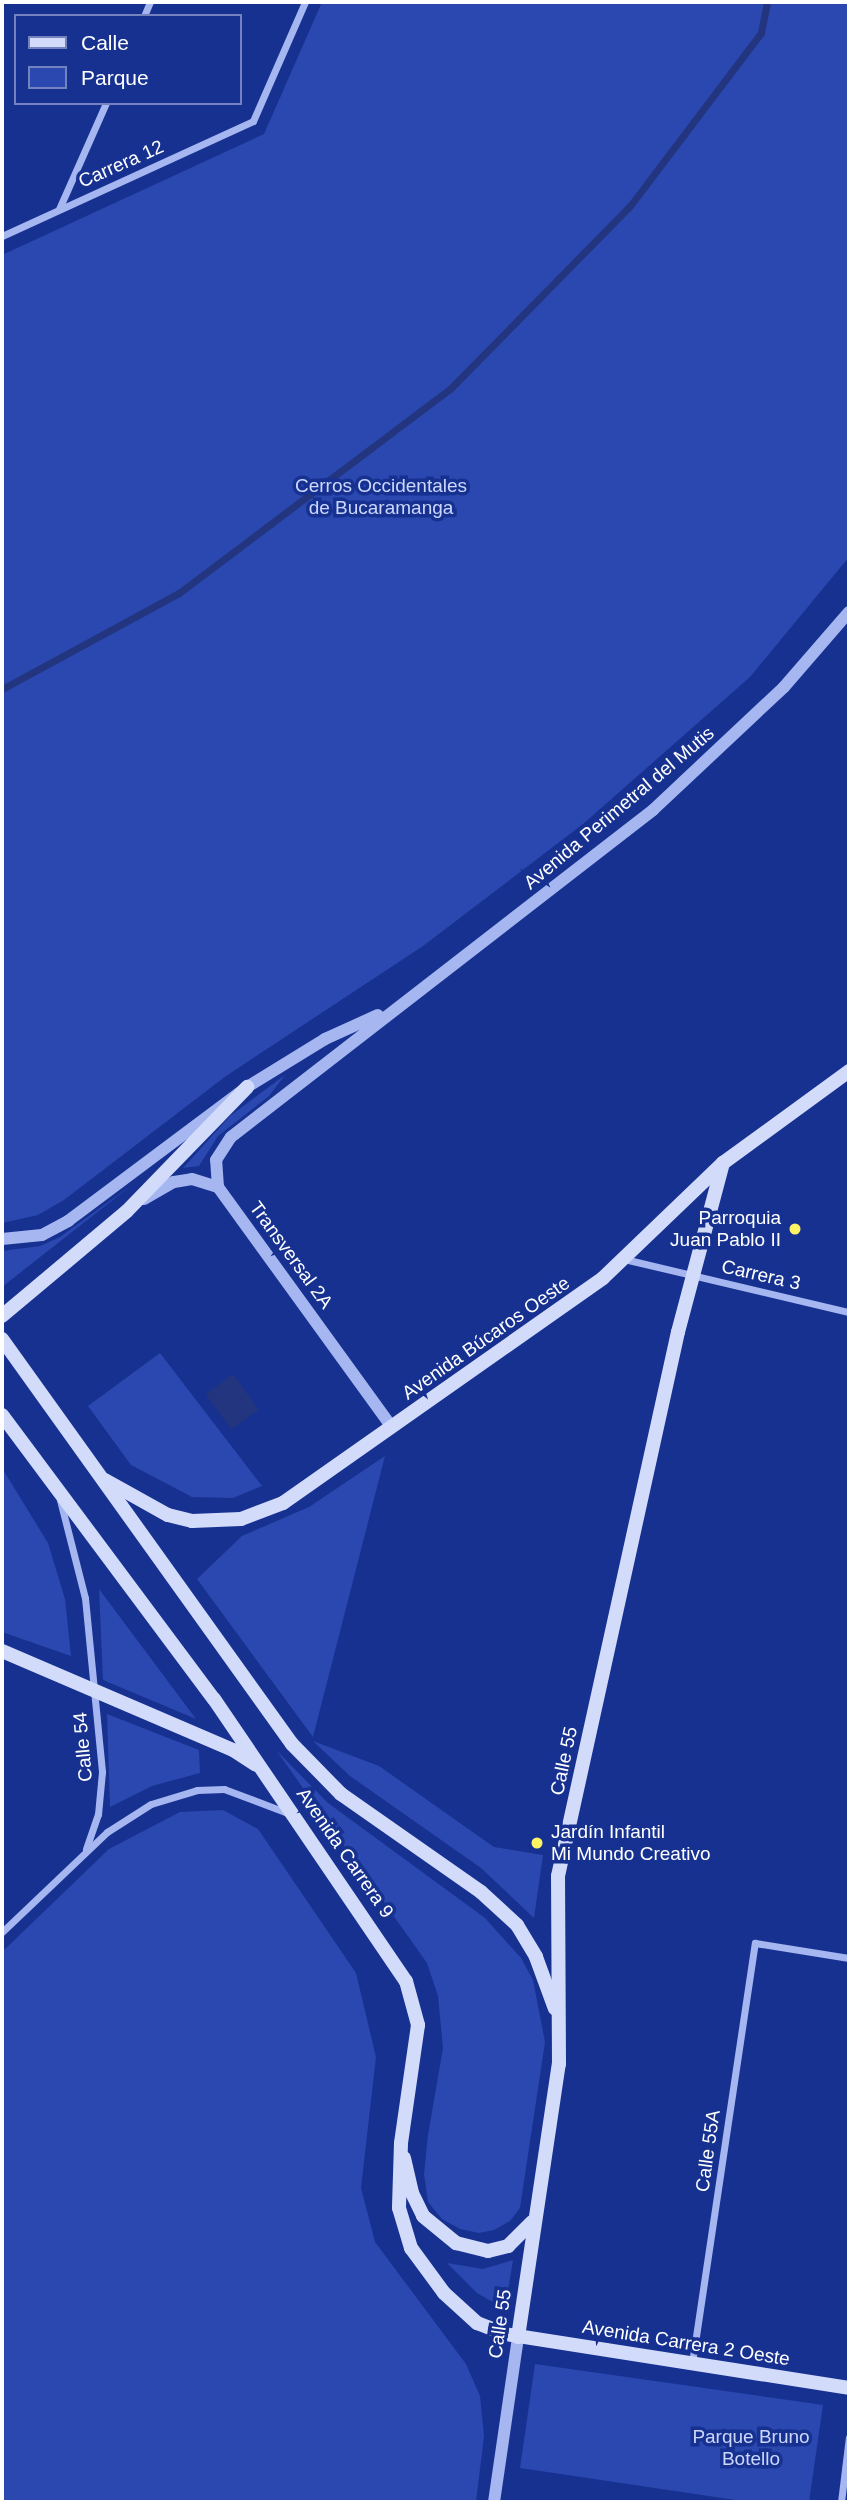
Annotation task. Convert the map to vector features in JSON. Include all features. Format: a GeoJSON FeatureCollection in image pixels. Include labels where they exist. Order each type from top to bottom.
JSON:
{"type":"FeatureCollection","features":[{"type":"Feature","properties":{"kind":"main road","name":"Avenida Búcaros Oeste"},"geometry":{"type":"LineString","coordinates":[[105,1480],[168,1515],[192,1521],[240,1519],[283,1503],[393,1427],[624,1259],[723,1163],[849,1071]]}},
{"type":"Feature","properties":{"kind":"main road"},"geometry":{"type":"LineString","coordinates":[[2,1316],[127,1211],[247,1087]]}},
{"type":"Feature","properties":{"kind":"main road","name":"Calle 55"},"geometry":{"type":"LineString","coordinates":[[517,2337],[559,2064],[561,2023],[558,1876],[692,1275],[723,1163]]}},
{"type":"Feature","properties":{"kind":"main road","name":"Avenida Carrera 9"},"geometry":{"type":"LineString","coordinates":[[4,1342],[105,1480],[141,1538],[319,1774],[481,1892],[517,1924],[536,1957],[561,2023]]}},
{"type":"Feature","properties":{"kind":"main road","name":"Avenida Carrera 9"},"geometry":{"type":"LineString","coordinates":[[2,1415],[265,1772],[382,1940],[414,2004],[416,2049],[401,2143],[400,2208],[416,2255],[461,2310],[489,2330],[517,2337]]}},
{"type":"Feature","properties":{"kind":"main road"},"geometry":{"type":"LineString","coordinates":[[2,1651],[233,1750],[265,1772]]}},
{"type":"Feature","properties":{"kind":"main road"},"geometry":{"type":"LineString","coordinates":[[401,2143],[412,2193],[423,2216],[456,2243],[488,2251],[508,2246],[523,2236],[536,2216]]}},
{"type":"Feature","properties":{"kind":"main road","name":"Avenida Carrera 2 Oeste"},"geometry":{"type":"LineString","coordinates":[[517,2337],[849,2388]]}},
{"type":"Feature","properties":{"kind":"street","name":"Carrera 12"},"geometry":{"type":"LineString","coordinates":[[2,236],[253,121],[305,2]]}},
{"type":"Feature","properties":{"kind":"street"},"geometry":{"type":"LineString","coordinates":[[59,210],[105,105]]}},
{"type":"Feature","properties":{"kind":"street","name":"Avenida Perimetral del Mutis"},"geometry":{"type":"LineString","coordinates":[[218,1187],[216,1160],[231,1137],[391,1009],[584,867],[663,801],[784,687],[849,612]]}},
{"type":"Feature","properties":{"kind":"street","name":"Avenida Perimetral del Mutis"},"geometry":{"type":"LineString","coordinates":[[2,1239],[42,1235],[68,1222],[247,1087],[325,1039],[391,1009]]}},
{"type":"Feature","properties":{"kind":"street"},"geometry":{"type":"LineString","coordinates":[[127,1211],[174,1182],[192,1180],[218,1187]]}},
{"type":"Feature","properties":{"kind":"street","name":"Transversal 2A"},"geometry":{"type":"LineString","coordinates":[[218,1187],[393,1427]]}},
{"type":"Feature","properties":{"kind":"street","name":"Carrera 3"},"geometry":{"type":"LineString","coordinates":[[624,1259],[849,1312]]}},
{"type":"Feature","properties":{"kind":"street","name":"Calle 54"},"geometry":{"type":"LineString","coordinates":[[2,1932],[86,1849],[103,1788],[85,1598],[56,1487]]}},
{"type":"Feature","properties":{"kind":"street"},"geometry":{"type":"LineString","coordinates":[[86,1849],[151,1804],[197,1790],[247,1795],[298,1818]]}},
{"type":"Feature","properties":{"kind":"street","name":"Calle 55A"},"geometry":{"type":"LineString","coordinates":[[692,2363],[755,1942],[849,1958]]}},
{"type":"Feature","properties":{"kind":"street","name":"Calle 55"},"geometry":{"type":"LineString","coordinates":[[494,2502],[517,2337]]}},
{"type":"Feature","properties":{"kind":"street"},"geometry":{"type":"LineString","coordinates":[[841,2502],[849,2437]]}},
{"type":"Feature","properties":{"kind":"green space","name":"Cerros Occidentales de Bucaramanga"},"geometry":{"type":"Polygon","coordinates":[[[322,2],[849,2],[849,557],[750,677],[583,824],[423,946],[226,1076],[64,1200],[38,1215],[2,1223],[2,255],[264,134],[322,2]]]}},
{"type":"Feature","properties":{"kind":"green space"},"geometry":{"type":"Polygon","coordinates":[[[285,1075],[269,1096],[218,1136],[199,1166],[183,1168],[230,1116],[285,1075]]]}},
{"type":"Feature","properties":{"kind":"green space"},"geometry":{"type":"Polygon","coordinates":[[[133,1184],[2,1287],[2,1251],[40,1246],[60,1237],[133,1184]]]}},
{"type":"Feature","properties":{"kind":"green space"},"geometry":{"type":"Polygon","coordinates":[[[160,1353],[262,1486],[233,1498],[192,1497],[131,1465],[88,1406],[160,1353]]]}},
{"type":"Feature","properties":{"kind":"green space"},"geometry":{"type":"Polygon","coordinates":[[[385,1456],[313,1737],[197,1579],[242,1536],[309,1507],[385,1456]]]}},
{"type":"Feature","properties":{"kind":"green space"},"geometry":{"type":"Polygon","coordinates":[[[2,1468],[48,1543],[65,1599],[71,1656],[2,1632],[2,1468]]]}},
{"type":"Feature","properties":{"kind":"green space"},"geometry":{"type":"Polygon","coordinates":[[[99,1589],[196,1719],[103,1680],[99,1589]]]}},
{"type":"Feature","properties":{"kind":"green space"},"geometry":{"type":"Polygon","coordinates":[[[107,1714],[199,1750],[200,1773],[152,1786],[110,1807],[107,1714]]]}},
{"type":"Feature","properties":{"kind":"green space"},"geometry":{"type":"Polygon","coordinates":[[[313,1741],[379,1766],[494,1847],[543,1855],[534,1918],[481,1868],[350,1776],[313,1741]]]}},
{"type":"Feature","properties":{"kind":"green space"},"geometry":{"type":"Polygon","coordinates":[[[276,1750],[328,1803],[485,1918],[521,1958],[533,1980],[545,2042],[520,2208],[510,2221],[494,2230],[479,2233],[460,2229],[442,2219],[428,2202],[424,2174],[443,2048],[438,1996],[427,1963],[276,1750]]]}},
{"type":"Feature","properties":{"kind":"green space"},"geometry":{"type":"Polygon","coordinates":[[[223,1810],[258,1829],[356,1973],[376,2057],[361,2188],[375,2242],[466,2364],[480,2396],[484,2436],[476,2502],[2,2502],[2,1952],[109,1849],[180,1812],[223,1810]]]}},
{"type":"Feature","properties":{"kind":"green space"},"geometry":{"type":"Polygon","coordinates":[[[513,2260],[505,2309],[477,2293],[447,2263],[483,2269],[513,2260]]]}},
{"type":"Feature","properties":{"kind":"green space","name":"Parque Bruno Botello"},"geometry":{"type":"Polygon","coordinates":[[[535,2364],[823,2405],[809,2502],[749,2502],[520,2468],[535,2364]]]}},
{"type":"Feature","properties":{"kind":"shaded area"},"geometry":{"type":"Polygon","coordinates":[[[233,1374],[259,1410],[231,1430],[205,1394],[233,1374]]]}},
{"type":"Feature","properties":{"kind":"waterway"},"geometry":{"type":"LineString","coordinates":[[2,689],[179,593],[450,389],[630,206],[761,33],[767,2]]}},
{"type":"Feature","properties":{"kind":"place","name":"Parroquia Juan Pablo II"},"geometry":{"type":"Point","coordinates":[795,1229]}},
{"type":"Feature","properties":{"kind":"place","name":"Jardín Infantil Mi Mundo Creativo"},"geometry":{"type":"Point","coordinates":[537,1843]}}]}
